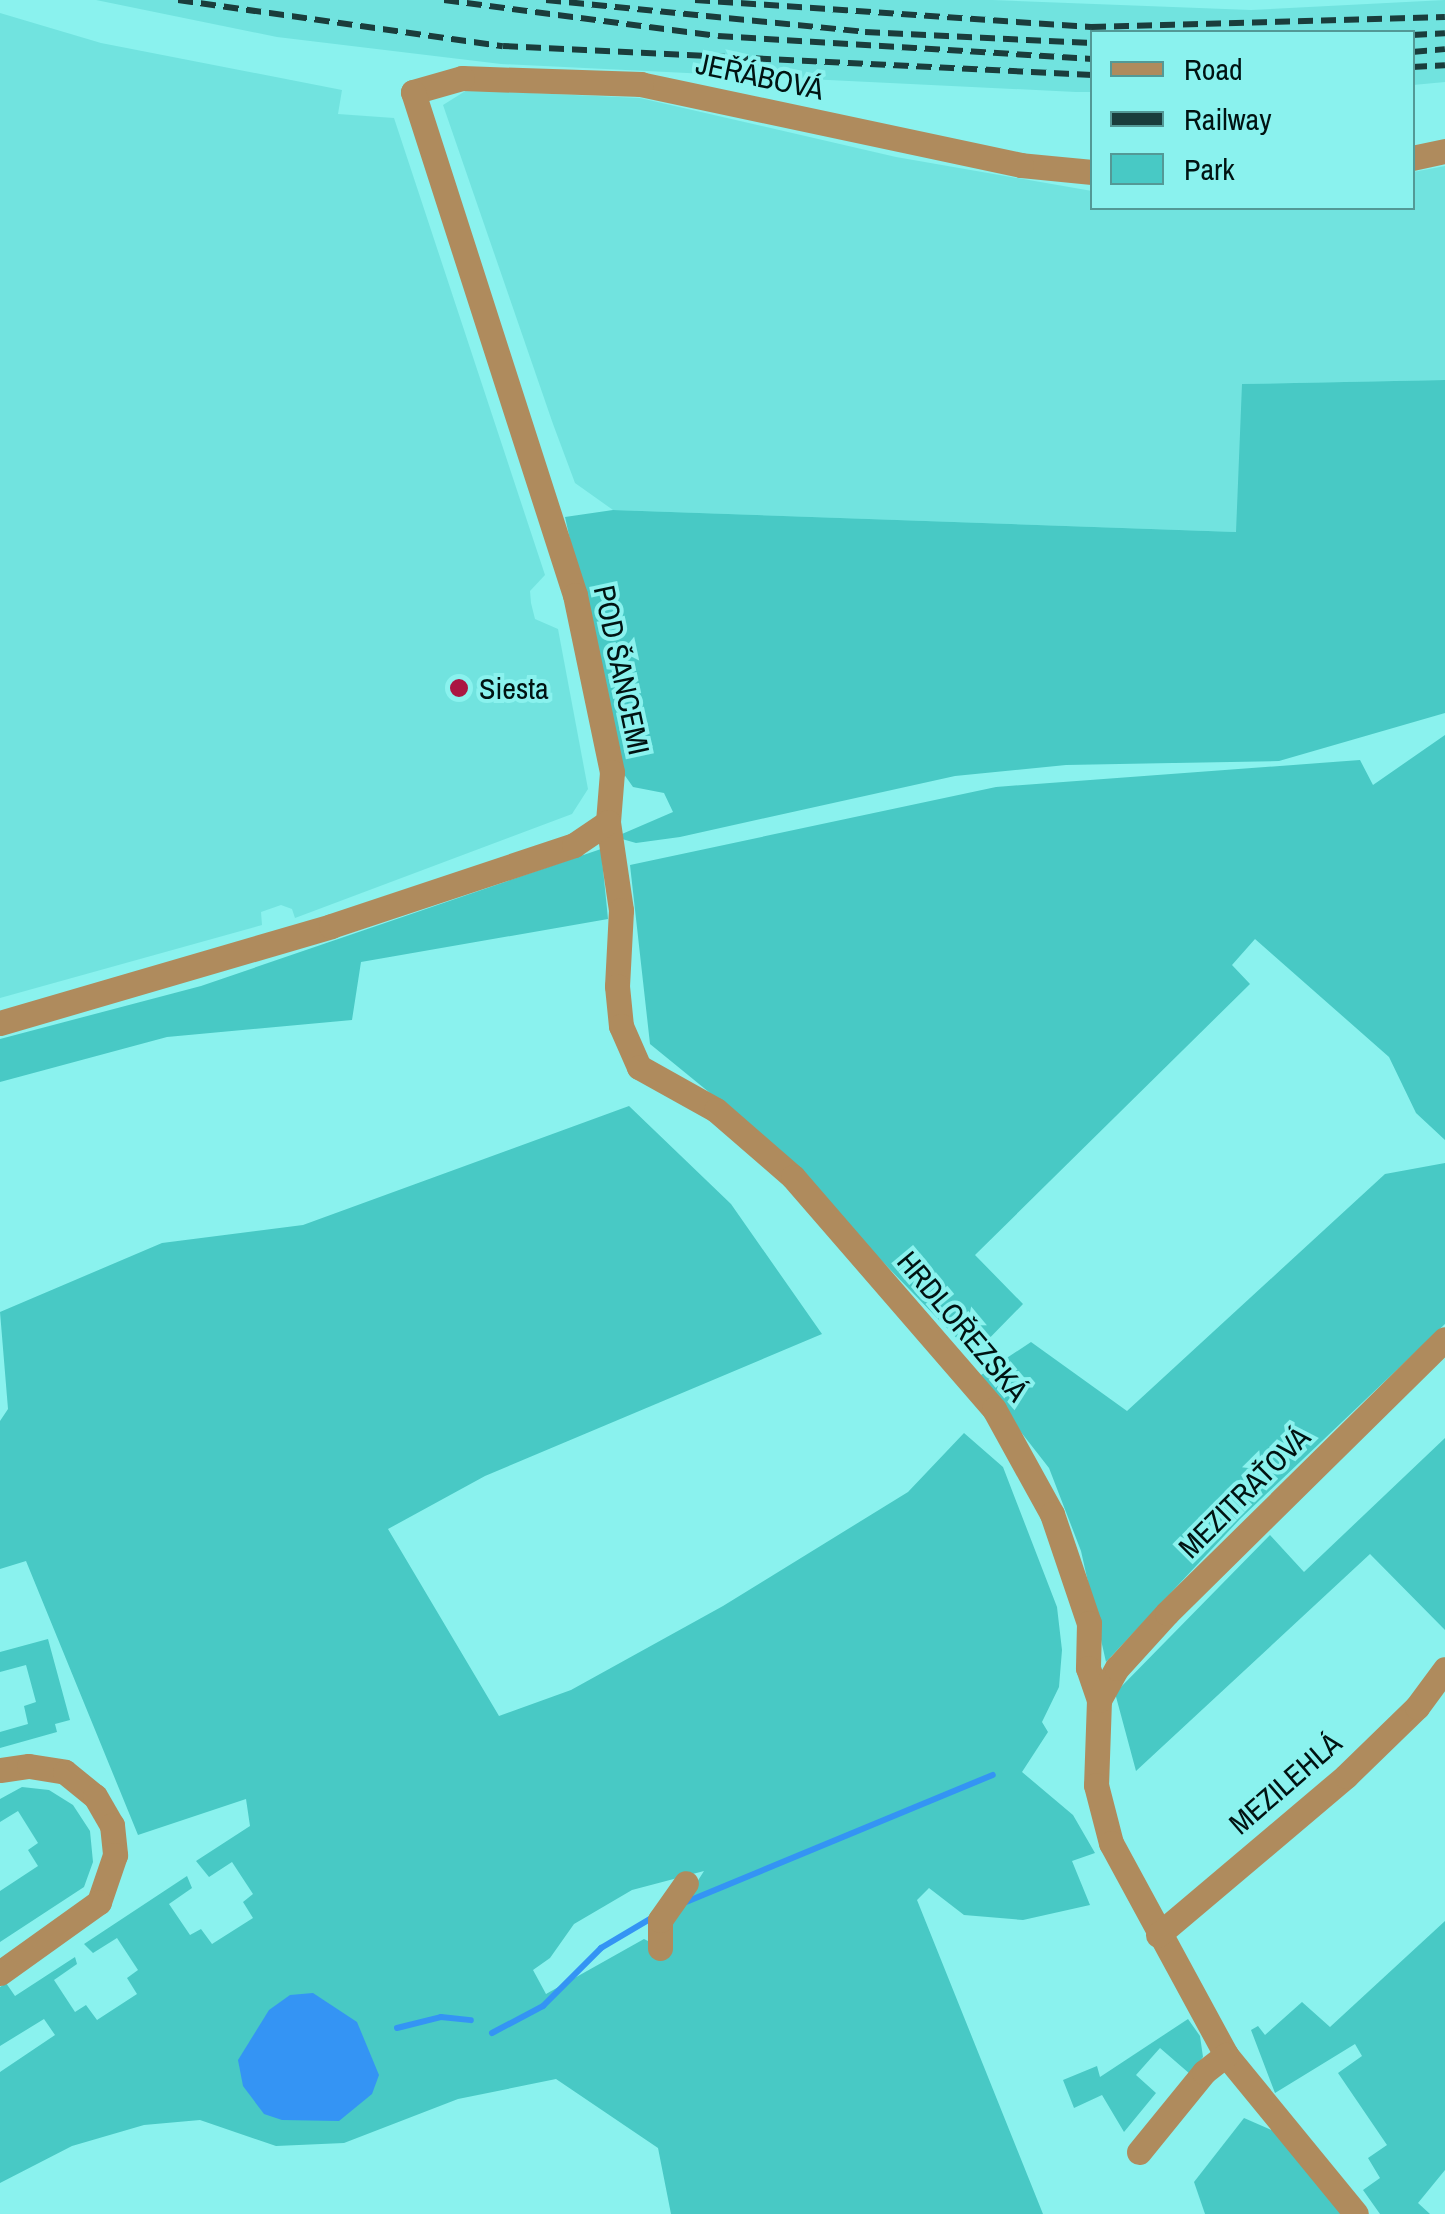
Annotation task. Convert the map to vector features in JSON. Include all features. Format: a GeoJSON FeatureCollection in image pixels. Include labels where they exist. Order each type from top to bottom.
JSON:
{"type":"FeatureCollection","features":[{"type":"Feature","properties":{"kind":"street","name":"JEŘÁBOVÁ"},"geometry":{"type":"LineString","coordinates":[[413,92],[462,78],[640,84],[1021,165],[1090,172]]}},
{"type":"Feature","properties":{"kind":"street","name":"POD ŠANCEMI"},"geometry":{"type":"LineString","coordinates":[[413,92],[575,595],[612,772],[608,822]]}},
{"type":"Feature","properties":{"kind":"street"},"geometry":{"type":"LineString","coordinates":[[1415,157],[1445,151]]}},
{"type":"Feature","properties":{"kind":"street"},"geometry":{"type":"LineString","coordinates":[[0,1023],[314,932],[574,845],[608,822]]}},
{"type":"Feature","properties":{"kind":"street","name":"HRDLOŘEZSKÁ"},"geometry":{"type":"LineString","coordinates":[[608,822],[621,910],[615,951],[621,1026],[639,1067],[716,1110],[793,1177],[994,1408],[1052,1514],[1078,1584],[1100,1700],[1094,1737],[1098,1800],[1110,1844],[1226,2055],[1356,2214]]}},
{"type":"Feature","properties":{"kind":"street","name":"MEZITRAŤOVÁ"},"geometry":{"type":"LineString","coordinates":[[1100,1700],[1117,1668],[1167,1613],[1445,1339]]}},
{"type":"Feature","properties":{"kind":"street","name":"MEZILEHLÁ"},"geometry":{"type":"LineString","coordinates":[[1158,1935],[1346,1776],[1417,1707],[1445,1670]]}},
{"type":"Feature","properties":{"kind":"street"},"geometry":{"type":"LineString","coordinates":[[0,1770],[29,1766],[64,1772],[95,1796],[112,1825],[115,1855],[98,1902],[0,1973]]}},
{"type":"Feature","properties":{"kind":"street"},"geometry":{"type":"LineString","coordinates":[[660,1948],[660,1920],[686,1884]]}},
{"type":"Feature","properties":{"kind":"street"},"geometry":{"type":"LineString","coordinates":[[1139,2152],[1226,2055]]}},
{"type":"Feature","properties":{"kind":"shaded area"},"geometry":{"type":"Polygon","coordinates":[[[96,0],[992,0],[1251,10],[1445,0],[1445,82],[1415,85],[1415,30],[1090,30],[1090,92],[501,64],[277,37],[96,0]]]}},
{"type":"Feature","properties":{"kind":"shaded area"},"geometry":{"type":"Polygon","coordinates":[[[0,13],[101,43],[342,90],[338,114],[394,118],[545,575],[530,591],[531,603],[535,619],[558,629],[588,789],[572,814],[295,918],[292,909],[281,905],[261,912],[262,925],[0,998],[0,13]]]}},
{"type":"Feature","properties":{"kind":"shaded area"},"geometry":{"type":"Polygon","coordinates":[[[467,90],[640,98],[896,157],[1090,191],[1090,210],[1415,210],[1415,172],[1445,166],[1445,380],[1243,384],[1237,532],[613,510],[575,483],[443,105],[467,90]]]}},
{"type":"Feature","properties":{"kind":"shaded area"},"geometry":{"type":"Polygon","coordinates":[[[313,1993],[357,2022],[379,2075],[372,2094],[339,2121],[282,2120],[264,2114],[243,2086],[238,2060],[269,2010],[290,1995],[313,1993]]]}},
{"type":"Feature","properties":{"kind":"green space"},"geometry":{"type":"Polygon","coordinates":[[[1445,380],[1445,713],[1279,761],[1066,765],[955,776],[680,837],[636,843],[615,837],[673,812],[664,793],[633,787],[621,770],[565,517],[613,510],[1236,532],[1242,384],[1445,380]]]}},
{"type":"Feature","properties":{"kind":"green space"},"geometry":{"type":"Polygon","coordinates":[[[1445,735],[1445,1140],[1416,1113],[1389,1057],[1255,939],[1232,965],[1250,984],[975,1255],[1023,1304],[973,1355],[753,1128],[650,1044],[630,865],[996,787],[1360,760],[1373,785],[1445,735]]]}},
{"type":"Feature","properties":{"kind":"green space"},"geometry":{"type":"Polygon","coordinates":[[[601,849],[608,919],[361,962],[352,1020],[167,1037],[0,1082],[0,1039],[201,986],[601,849]]]}},
{"type":"Feature","properties":{"kind":"green space"},"geometry":{"type":"Polygon","coordinates":[[[629,1106],[731,1204],[822,1334],[485,1476],[388,1529],[499,1716],[571,1690],[723,1606],[908,1492],[964,1433],[1003,1467],[1057,1607],[1062,1650],[1059,1687],[1042,1722],[1048,1732],[1022,1772],[1073,1815],[1095,1853],[1072,1861],[1090,1905],[1023,1920],[964,1915],[929,1888],[917,1900],[1043,2214],[671,2214],[658,2148],[556,2079],[458,2099],[344,2143],[276,2146],[200,2120],[144,2125],[72,2146],[0,2183],[0,2072],[55,2035],[44,2019],[0,2046],[0,1987],[6,1983],[15,1996],[75,1957],[77,1964],[54,1980],[75,2012],[86,2005],[97,2020],[137,1994],[127,1978],[138,1970],[117,1938],[93,1953],[84,1944],[187,1876],[192,1888],[169,1904],[190,1935],[201,1929],[212,1944],[253,1918],[243,1902],[253,1894],[232,1862],[209,1877],[196,1861],[250,1826],[246,1799],[138,1835],[26,1561],[0,1569],[0,1421],[8,1409],[0,1312],[162,1243],[303,1225],[629,1106]],[[704,1871],[632,1890],[574,1924],[550,1958],[533,1970],[546,1994],[644,1939],[672,1953],[671,1923],[704,1871]]]}},
{"type":"Feature","properties":{"kind":"green space"},"geometry":{"type":"Polygon","coordinates":[[[1445,1163],[1445,1324],[1240,1519],[1106,1662],[1081,1551],[1049,1468],[978,1377],[1031,1342],[1127,1411],[1385,1174],[1445,1163]]]}},
{"type":"Feature","properties":{"kind":"green space"},"geometry":{"type":"Polygon","coordinates":[[[1445,1438],[1445,1630],[1370,1554],[1136,1771],[1115,1693],[1270,1535],[1304,1572],[1445,1438]]]}},
{"type":"Feature","properties":{"kind":"green space"},"geometry":{"type":"Polygon","coordinates":[[[48,1639],[70,1720],[55,1724],[57,1732],[0,1748],[0,1732],[28,1724],[24,1706],[36,1702],[26,1665],[0,1672],[0,1652],[48,1639]]]}},
{"type":"Feature","properties":{"kind":"green space"},"geometry":{"type":"Polygon","coordinates":[[[22,1787],[49,1790],[73,1805],[90,1831],[93,1862],[84,1887],[0,1942],[0,1891],[38,1866],[28,1850],[38,1843],[18,1811],[0,1822],[0,1799],[22,1787]]]}},
{"type":"Feature","properties":{"kind":"green space"},"geometry":{"type":"Polygon","coordinates":[[[1445,1921],[1445,2170],[1418,2203],[1430,2214],[1380,2214],[1363,2190],[1380,2178],[1368,2158],[1387,2145],[1338,2073],[1362,2056],[1355,2044],[1275,2093],[1251,2030],[1258,2026],[1265,2035],[1302,2002],[1330,2027],[1445,1921]]]}},
{"type":"Feature","properties":{"kind":"green space"},"geometry":{"type":"Polygon","coordinates":[[[1188,2019],[1200,2036],[1203,2057],[1190,2074],[1160,2048],[1136,2075],[1156,2093],[1124,2132],[1102,2095],[1074,2108],[1063,2080],[1097,2066],[1100,2077],[1188,2019]]]}},
{"type":"Feature","properties":{"kind":"green space"},"geometry":{"type":"Polygon","coordinates":[[[1244,2118],[1283,2135],[1342,2214],[1205,2214],[1194,2182],[1244,2118]]]}},
{"type":"Feature","properties":{"kind":"waterway"},"geometry":{"type":"LineString","coordinates":[[686,1902],[993,1775]]}},
{"type":"Feature","properties":{"kind":"waterway"},"geometry":{"type":"LineString","coordinates":[[492,2033],[543,2006],[601,1948],[655,1916]]}},
{"type":"Feature","properties":{"kind":"waterway"},"geometry":{"type":"LineString","coordinates":[[397,2028],[441,2017],[471,2020]]}},
{"type":"Feature","properties":{"kind":"railway"},"geometry":{"type":"LineString","coordinates":[[178,0],[503,46],[1090,75]]}},
{"type":"Feature","properties":{"kind":"railway"},"geometry":{"type":"LineString","coordinates":[[444,0],[718,36],[1090,59]]}},
{"type":"Feature","properties":{"kind":"railway"},"geometry":{"type":"LineString","coordinates":[[546,0],[865,32],[1090,43]]}},
{"type":"Feature","properties":{"kind":"railway"},"geometry":{"type":"LineString","coordinates":[[695,0],[1091,27],[1445,17]]}},
{"type":"Feature","properties":{"kind":"railway"},"geometry":{"type":"LineString","coordinates":[[1415,35],[1445,33]]}},
{"type":"Feature","properties":{"kind":"railway"},"geometry":{"type":"LineString","coordinates":[[1415,52],[1445,49]]}},
{"type":"Feature","properties":{"kind":"railway"},"geometry":{"type":"LineString","coordinates":[[1415,67],[1445,65]]}},
{"type":"Feature","properties":{"kind":"place","name":"Siesta"},"geometry":{"type":"Point","coordinates":[459,688]}}]}
